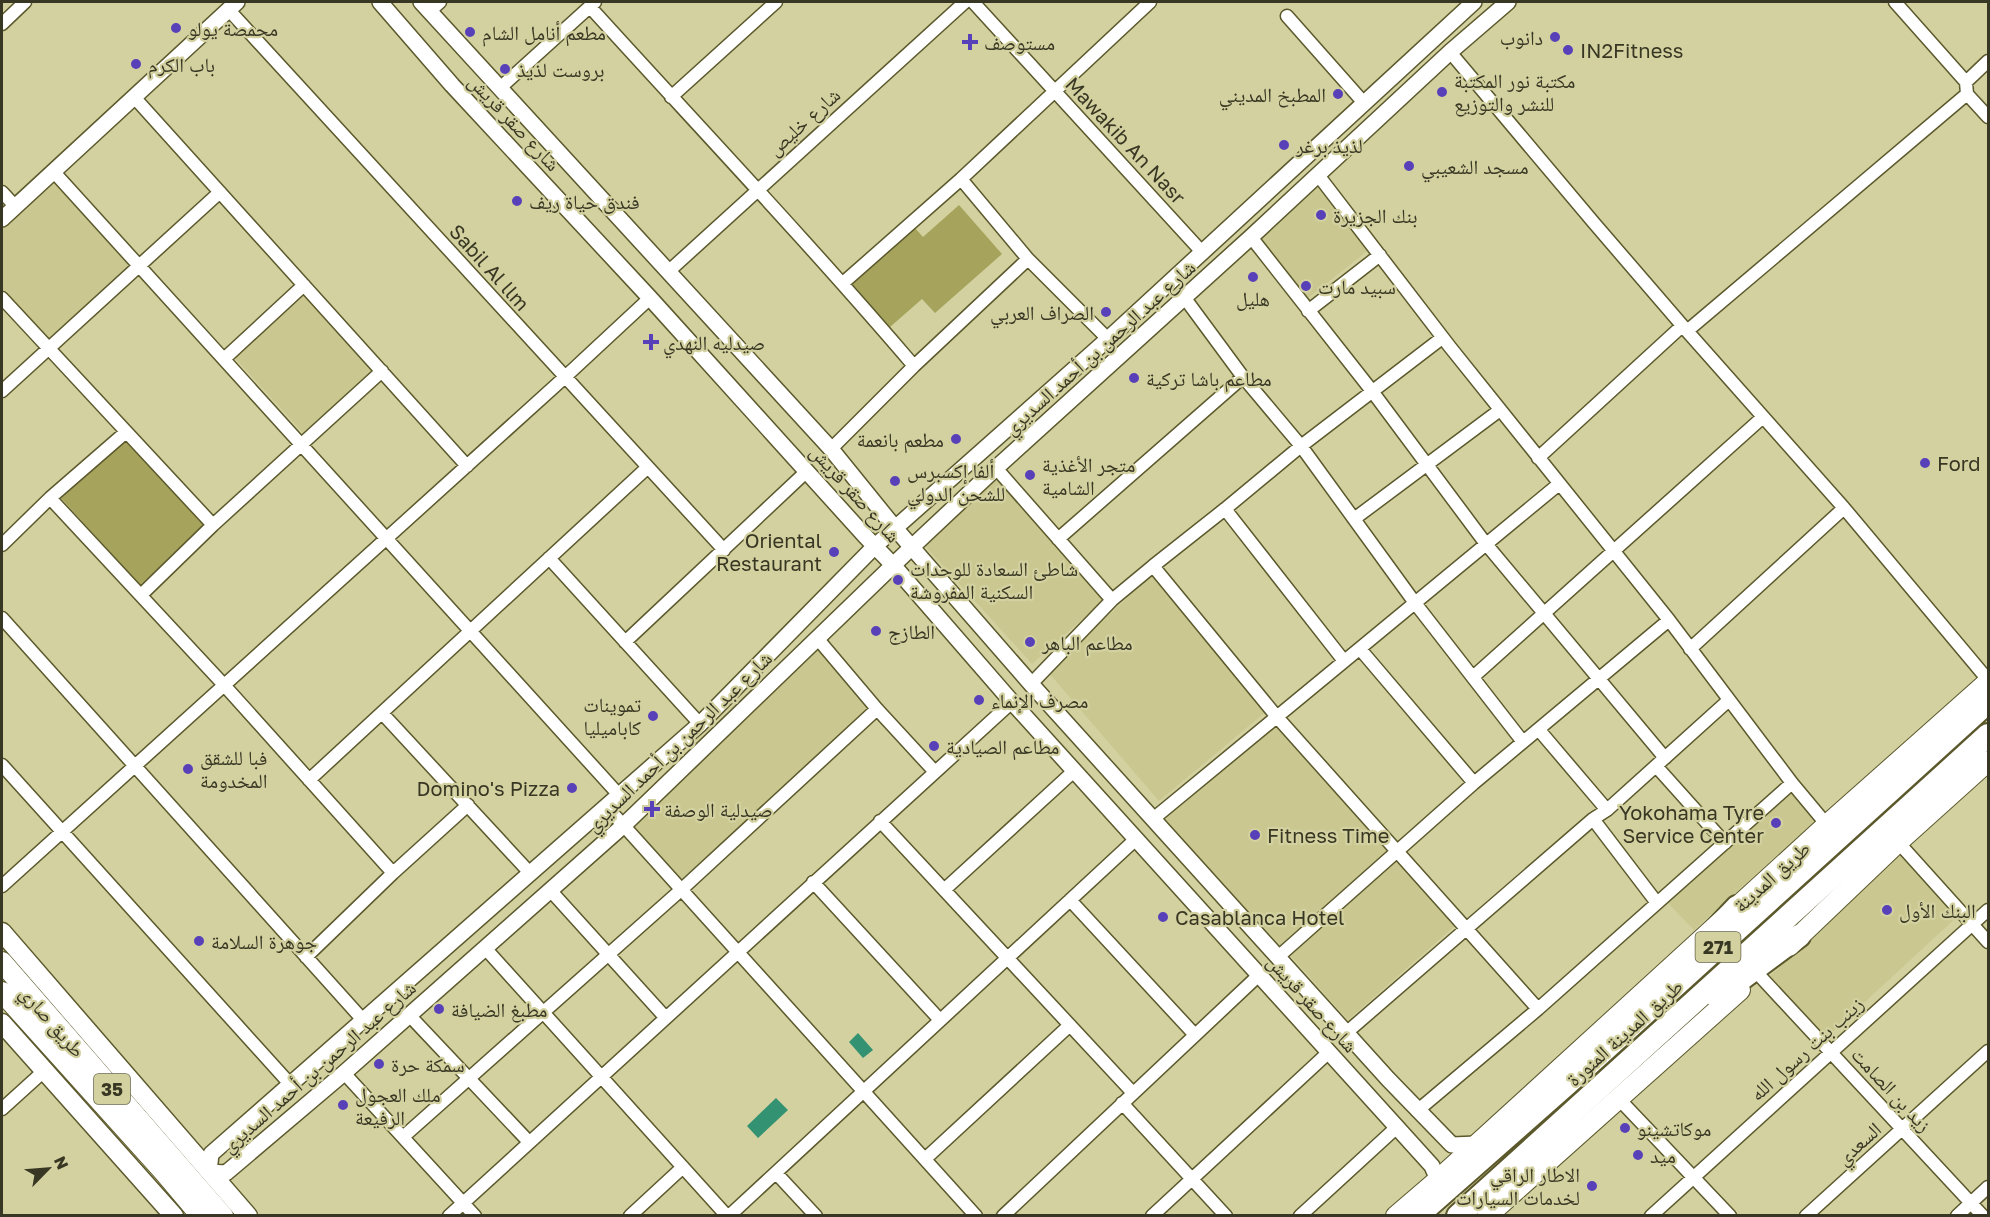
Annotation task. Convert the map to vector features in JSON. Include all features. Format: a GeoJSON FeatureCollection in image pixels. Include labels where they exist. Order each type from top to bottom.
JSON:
{"type":"FeatureCollection","features":[{"type":"Feature","properties":{"kind":"highway","name":"طريق المدينة المنورة"},"geometry":{"type":"LineString","coordinates":[[1417,1215],[1568,1083],[1989,702]]}},
{"type":"Feature","properties":{"kind":"highway","name":"طريق المدينة المنورة"},"geometry":{"type":"LineString","coordinates":[[1458,1215],[1989,735]]}},
{"type":"Feature","properties":{"kind":"highway"},"geometry":{"type":"LineString","coordinates":[[1568,1083],[1737,907]]}},
{"type":"Feature","properties":{"kind":"highway"},"geometry":{"type":"LineString","coordinates":[[1617,1071],[1799,936]]}},
{"type":"Feature","properties":{"kind":"main road","name":"طريق المدينة"},"geometry":{"type":"LineString","coordinates":[[1396,1215],[1438,1180],[1827,825],[1989,681]]}},
{"type":"Feature","properties":{"kind":"main road"},"geometry":{"type":"LineString","coordinates":[[1487,1215],[1758,974],[1898,842],[1989,761]]}},
{"type":"Feature","properties":{"kind":"main road"},"geometry":{"type":"LineString","coordinates":[[2,932],[248,1215]]}},
{"type":"Feature","properties":{"kind":"main road","name":"طريق صاري"},"geometry":{"type":"LineString","coordinates":[[2,962],[223,1215]]}},
{"type":"Feature","properties":{"kind":"main road","name":"طريق صاري"},"geometry":{"type":"LineString","coordinates":[[2,992],[201,1215]]}},
{"type":"Feature","properties":{"kind":"main road","name":"طريق صاري"},"geometry":{"type":"LineString","coordinates":[[2,1023],[167,1213]]}},
{"type":"Feature","properties":{"kind":"street"},"geometry":{"type":"LineString","coordinates":[[2,24],[25,2]]}},
{"type":"Feature","properties":{"kind":"street","name":"شارع صقر قريش"},"geometry":{"type":"LineString","coordinates":[[380,2],[460,93],[893,565],[1012,702],[1432,1166],[1438,1180]]}},
{"type":"Feature","properties":{"kind":"street"},"geometry":{"type":"LineString","coordinates":[[671,96],[776,2]]}},
{"type":"Feature","properties":{"kind":"street","name":"شارع خليص"},"geometry":{"type":"LineString","coordinates":[[669,272],[756,190],[965,2]]}},
{"type":"Feature","properties":{"kind":"street","name":"Mawakib An Nasr"},"geometry":{"type":"LineString","coordinates":[[973,2],[1202,252]]}},
{"type":"Feature","properties":{"kind":"street"},"geometry":{"type":"LineString","coordinates":[[843,283],[961,179],[1150,2]]}},
{"type":"Feature","properties":{"kind":"street","name":"شارع عبد الرحمن بن أحمد السديري"},"geometry":{"type":"LineString","coordinates":[[1474,2],[1108,339],[875,546],[700,724],[211,1154],[210,1172],[226,1173],[344,1073],[624,825],[996,468],[1251,237],[1450,52],[1508,2]]}},
{"type":"Feature","properties":{"kind":"street"},"geometry":{"type":"LineString","coordinates":[[1895,2],[1989,117]]}},
{"type":"Feature","properties":{"kind":"street"},"geometry":{"type":"LineString","coordinates":[[500,88],[592,4],[671,96],[843,283],[914,366]]}},
{"type":"Feature","properties":{"kind":"street"},"geometry":{"type":"LineString","coordinates":[[2,219],[233,5]]}},
{"type":"Feature","properties":{"kind":"street","name":"Sabil Al llm"},"geometry":{"type":"LineString","coordinates":[[233,5],[565,377],[724,550]]}},
{"type":"Feature","properties":{"kind":"street","name":"شارع صقر قريش"},"geometry":{"type":"LineString","coordinates":[[430,5],[500,88],[831,449],[895,528],[1031,684],[1388,1079],[1452,1145],[1477,1144]]}},
{"type":"Feature","properties":{"kind":"street"},"geometry":{"type":"LineString","coordinates":[[1287,16],[1364,103]]}},
{"type":"Feature","properties":{"kind":"street"},"geometry":{"type":"LineString","coordinates":[[1450,52],[1684,328],[1844,508],[1989,681]]}},
{"type":"Feature","properties":{"kind":"street"},"geometry":{"type":"LineString","coordinates":[[1538,458],[1684,328],[1967,88],[1989,61]]}},
{"type":"Feature","properties":{"kind":"street"},"geometry":{"type":"LineString","coordinates":[[134,97],[467,466]]}},
{"type":"Feature","properties":{"kind":"street"},"geometry":{"type":"LineString","coordinates":[[53,171],[619,795]]}},
{"type":"Feature","properties":{"kind":"street"},"geometry":{"type":"LineString","coordinates":[[1318,175],[1442,338],[1669,620],[1792,783],[1827,825]]}},
{"type":"Feature","properties":{"kind":"street"},"geometry":{"type":"LineString","coordinates":[[961,179],[1028,259],[1108,339]]}},
{"type":"Feature","properties":{"kind":"street"},"geometry":{"type":"LineString","coordinates":[[2,192],[15,206]]}},
{"type":"Feature","properties":{"kind":"street"},"geometry":{"type":"LineString","coordinates":[[2,391],[220,192]]}},
{"type":"Feature","properties":{"kind":"street"},"geometry":{"type":"LineString","coordinates":[[1251,237],[1372,391],[1486,544],[1598,680],[1725,843]]}},
{"type":"Feature","properties":{"kind":"street"},"geometry":{"type":"LineString","coordinates":[[1308,311],[1380,255]]}},
{"type":"Feature","properties":{"kind":"street"},"geometry":{"type":"LineString","coordinates":[[831,449],[914,366],[1028,259]]}},
{"type":"Feature","properties":{"kind":"street"},"geometry":{"type":"LineString","coordinates":[[224,359],[304,285]]}},
{"type":"Feature","properties":{"kind":"street"},"geometry":{"type":"LineString","coordinates":[[1184,297],[1243,377],[1301,446],[1415,603],[1523,742]]}},
{"type":"Feature","properties":{"kind":"street"},"geometry":{"type":"LineString","coordinates":[[2,298],[213,525]]}},
{"type":"Feature","properties":{"kind":"street"},"geometry":{"type":"LineString","coordinates":[[2,886],[650,298]]}},
{"type":"Feature","properties":{"kind":"street"},"geometry":{"type":"LineString","coordinates":[[1031,684],[1112,600],[1301,446],[1442,338]]}},
{"type":"Feature","properties":{"kind":"street"},"geometry":{"type":"LineString","coordinates":[[141,595],[213,525],[382,371]]}},
{"type":"Feature","properties":{"kind":"street"},"geometry":{"type":"LineString","coordinates":[[1058,539],[1243,377]]}},
{"type":"Feature","properties":{"kind":"street"},"geometry":{"type":"LineString","coordinates":[[1354,519],[1500,410]]}},
{"type":"Feature","properties":{"kind":"street"},"geometry":{"type":"LineString","coordinates":[[1473,677],[1763,417]]}},
{"type":"Feature","properties":{"kind":"street"},"geometry":{"type":"LineString","coordinates":[[2,545],[50,498],[126,432]]}},
{"type":"Feature","properties":{"kind":"street"},"geometry":{"type":"LineString","coordinates":[[309,780],[648,467]]}},
{"type":"Feature","properties":{"kind":"street"},"geometry":{"type":"LineString","coordinates":[[996,468],[1112,600]]}},
{"type":"Feature","properties":{"kind":"street"},"geometry":{"type":"LineString","coordinates":[[626,642],[807,471]]}},
{"type":"Feature","properties":{"kind":"street"},"geometry":{"type":"LineString","coordinates":[[1153,819],[1559,484]]}},
{"type":"Feature","properties":{"kind":"street"},"geometry":{"type":"LineString","coordinates":[[50,498],[224,685],[393,873]]}},
{"type":"Feature","properties":{"kind":"street"},"geometry":{"type":"LineString","coordinates":[[1690,649],[1844,508]]}},
{"type":"Feature","properties":{"kind":"street"},"geometry":{"type":"LineString","coordinates":[[1225,510],[1344,661]]}},
{"type":"Feature","properties":{"kind":"street"},"geometry":{"type":"LineString","coordinates":[[549,558],[700,724]]}},
{"type":"Feature","properties":{"kind":"street"},"geometry":{"type":"LineString","coordinates":[[1153,566],[1276,717],[1538,1010]]}},
{"type":"Feature","properties":{"kind":"street"},"geometry":{"type":"LineString","coordinates":[[2,618],[363,1020]]}},
{"type":"Feature","properties":{"kind":"street"},"geometry":{"type":"LineString","coordinates":[[1278,957],[1474,783],[1669,620]]}},
{"type":"Feature","properties":{"kind":"street"},"geometry":{"type":"LineString","coordinates":[[817,638],[877,709],[935,772]]}},
{"type":"Feature","properties":{"kind":"street"},"geometry":{"type":"LineString","coordinates":[[1360,649],[1474,783]]}},
{"type":"Feature","properties":{"kind":"street"},"geometry":{"type":"LineString","coordinates":[[1346,1033],[1593,819],[1607,810],[1729,700]]}},
{"type":"Feature","properties":{"kind":"street"},"geometry":{"type":"LineString","coordinates":[[449,1215],[1012,702]]}},
{"type":"Feature","properties":{"kind":"street"},"geometry":{"type":"LineString","coordinates":[[403,1137],[682,889],[877,709]]}},
{"type":"Feature","properties":{"kind":"street"},"geometry":{"type":"LineString","coordinates":[[382,713],[530,873]]}},
{"type":"Feature","properties":{"kind":"street"},"geometry":{"type":"LineString","coordinates":[[1539,730],[1607,810]]}},
{"type":"Feature","properties":{"kind":"street"},"geometry":{"type":"LineString","coordinates":[[2,765],[290,1084]]}},
{"type":"Feature","properties":{"kind":"street"},"geometry":{"type":"LineString","coordinates":[[944,890],[1074,771]]}},
{"type":"Feature","properties":{"kind":"street"},"geometry":{"type":"LineString","coordinates":[[1418,1111],[1538,1010],[1792,783]]}},
{"type":"Feature","properties":{"kind":"street"},"geometry":{"type":"LineString","coordinates":[[1102,802],[1121,784]]}},
{"type":"Feature","properties":{"kind":"street"},"geometry":{"type":"LineString","coordinates":[[306,957],[468,805]]}},
{"type":"Feature","properties":{"kind":"street"},"geometry":{"type":"LineString","coordinates":[[606,806],[976,1215]]}},
{"type":"Feature","properties":{"kind":"street"},"geometry":{"type":"LineString","coordinates":[[1593,819],[1657,903]]}},
{"type":"Feature","properties":{"kind":"street"},"geometry":{"type":"LineString","coordinates":[[880,821],[1133,1093]]}},
{"type":"Feature","properties":{"kind":"street"},"geometry":{"type":"LineString","coordinates":[[484,948],[728,1215],[1136,839]]}},
{"type":"Feature","properties":{"kind":"street"},"geometry":{"type":"LineString","coordinates":[[1898,842],[1989,942]]}},
{"type":"Feature","properties":{"kind":"street"},"geometry":{"type":"LineString","coordinates":[[813,882],[940,1020]]}},
{"type":"Feature","properties":{"kind":"street"},"geometry":{"type":"LineString","coordinates":[[550,890],[665,1017]]}},
{"type":"Feature","properties":{"kind":"street"},"geometry":{"type":"LineString","coordinates":[[1070,900],[1195,1035]]}},
{"type":"Feature","properties":{"kind":"street","name":"زينب بنت رسول الله"},"geometry":{"type":"LineString","coordinates":[[1651,1215],[1989,910]]}},
{"type":"Feature","properties":{"kind":"street","name":"زيد بن الصامت"},"geometry":{"type":"LineString","coordinates":[[1758,974],[1983,1215]]}},
{"type":"Feature","properties":{"kind":"street"},"geometry":{"type":"LineString","coordinates":[[1002,1215],[1259,975]]}},
{"type":"Feature","properties":{"kind":"street"},"geometry":{"type":"LineString","coordinates":[[409,1016],[529,1142]]}},
{"type":"Feature","properties":{"kind":"street"},"geometry":{"type":"LineString","coordinates":[[925,1159],[1070,1026]]}},
{"type":"Feature","properties":{"kind":"street","name":"السعدي"},"geometry":{"type":"LineString","coordinates":[[1806,1215],[1989,1051]]}},
{"type":"Feature","properties":{"kind":"street"},"geometry":{"type":"LineString","coordinates":[[1152,1215],[1329,1052]]}},
{"type":"Feature","properties":{"kind":"street"},"geometry":{"type":"LineString","coordinates":[[2,1109],[44,1071]]}},
{"type":"Feature","properties":{"kind":"street"},"geometry":{"type":"LineString","coordinates":[[344,1073],[475,1215]]}},
{"type":"Feature","properties":{"kind":"street"},"geometry":{"type":"LineString","coordinates":[[1369,1096],[1388,1079]]}},
{"type":"Feature","properties":{"kind":"street"},"geometry":{"type":"LineString","coordinates":[[1618,1098],[1730,1215]]}},
{"type":"Feature","properties":{"kind":"street"},"geometry":{"type":"LineString","coordinates":[[1122,1103],[1226,1215]]}},
{"type":"Feature","properties":{"kind":"street"},"geometry":{"type":"LineString","coordinates":[[261,1109],[278,1129]]}},
{"type":"Feature","properties":{"kind":"street"},"geometry":{"type":"LineString","coordinates":[[1300,1215],[1397,1127]]}},
{"type":"Feature","properties":{"kind":"street"},"geometry":{"type":"LineString","coordinates":[[630,1215],[683,1167]]}},
{"type":"Feature","properties":{"kind":"street"},"geometry":{"type":"LineString","coordinates":[[776,1173],[816,1215]]}},
{"type":"Feature","properties":{"kind":"street"},"geometry":{"type":"LineString","coordinates":[[1957,1215],[1989,1187]]}},
{"type":"Feature","properties":{"kind":"shaded area"},"geometry":{"type":"Polygon","coordinates":[[[55,177],[136,266],[49,342],[2,293],[2,224],[55,177]]]}},
{"type":"Feature","properties":{"kind":"shaded area"},"geometry":{"type":"Polygon","coordinates":[[[1316,181],[1371,248],[1307,299],[1256,236],[1316,181]]]}},
{"type":"Feature","properties":{"kind":"shaded area"},"geometry":{"type":"Polygon","coordinates":[[[959,205],[1002,254],[935,313],[922,299],[890,327],[852,285],[915,228],[923,237],[959,205]]]}},
{"type":"Feature","properties":{"kind":"shaded area"},"geometry":{"type":"Polygon","coordinates":[[[303,292],[374,370],[304,434],[233,356],[303,292]]]}},
{"type":"Feature","properties":{"kind":"shaded area"},"geometry":{"type":"Polygon","coordinates":[[[125,436],[206,525],[140,585],[59,496],[125,436]]]}},
{"type":"Feature","properties":{"kind":"shaded area"},"geometry":{"type":"Polygon","coordinates":[[[998,477],[1104,600],[1032,664],[924,545],[998,477]]]}},
{"type":"Feature","properties":{"kind":"shaded area"},"geometry":{"type":"Polygon","coordinates":[[[1154,573],[1268,710],[1159,801],[1048,672],[1154,573]]]}},
{"type":"Feature","properties":{"kind":"shaded area"},"geometry":{"type":"Polygon","coordinates":[[[817,644],[873,708],[682,884],[627,825],[817,644]]]}},
{"type":"Feature","properties":{"kind":"shaded area"},"geometry":{"type":"Polygon","coordinates":[[[1274,723],[1388,850],[1280,945],[1161,818],[1274,723]]]}},
{"type":"Feature","properties":{"kind":"shaded area"},"geometry":{"type":"Polygon","coordinates":[[[1792,787],[1816,820],[1694,930],[1666,901],[1792,787]]]}},
{"type":"Feature","properties":{"kind":"shaded area"},"geometry":{"type":"Polygon","coordinates":[[[1902,853],[1959,915],[1827,1037],[1769,977],[1902,853]]]}},
{"type":"Feature","properties":{"kind":"shaded area"},"geometry":{"type":"Polygon","coordinates":[[[1400,858],[1457,924],[1348,1020],[1288,953],[1400,858]]]}},
{"type":"Feature","properties":{"kind":"shaded area"},"geometry":{"type":"Polygon","coordinates":[[[858,1033],[873,1050],[863,1058],[849,1042],[858,1033]]]}},
{"type":"Feature","properties":{"kind":"shaded area"},"geometry":{"type":"Polygon","coordinates":[[[776,1098],[788,1110],[758,1138],[747,1126],[776,1098]]]}},
{"type":"Feature","properties":{"kind":"place","name":"محمصة يولو"},"geometry":{"type":"Point","coordinates":[176,28]}},
{"type":"Feature","properties":{"kind":"place","name":"مطعم أنامل الشام"},"geometry":{"type":"Point","coordinates":[470,32]}},
{"type":"Feature","properties":{"kind":"place","name":"دانوب"},"geometry":{"type":"Point","coordinates":[1555,37]}},
{"type":"Feature","properties":{"kind":"place","name":"مستوصف"},"geometry":{"type":"Point","coordinates":[970,42]}},
{"type":"Feature","properties":{"kind":"place","name":"IN2Fitness"},"geometry":{"type":"Point","coordinates":[1568,50]}},
{"type":"Feature","properties":{"kind":"place","name":"باب الكرم"},"geometry":{"type":"Point","coordinates":[136,64]}},
{"type":"Feature","properties":{"kind":"place","name":"بروست لذيذ"},"geometry":{"type":"Point","coordinates":[505,69]}},
{"type":"Feature","properties":{"kind":"place","name":"مكتبة نور المكتبة للنشر والتوزيع"},"geometry":{"type":"Point","coordinates":[1442,92]}},
{"type":"Feature","properties":{"kind":"place","name":"المطبخ المديني"},"geometry":{"type":"Point","coordinates":[1338,94]}},
{"type":"Feature","properties":{"kind":"place","name":"لذيذ برغر"},"geometry":{"type":"Point","coordinates":[1284,145]}},
{"type":"Feature","properties":{"kind":"place","name":"مسجد الشعيبي"},"geometry":{"type":"Point","coordinates":[1409,166]}},
{"type":"Feature","properties":{"kind":"place","name":"فندق حياة ريف"},"geometry":{"type":"Point","coordinates":[517,201]}},
{"type":"Feature","properties":{"kind":"place","name":"بنك الجزيرة"},"geometry":{"type":"Point","coordinates":[1321,215]}},
{"type":"Feature","properties":{"kind":"place","name":"هليل"},"geometry":{"type":"Point","coordinates":[1253,277]}},
{"type":"Feature","properties":{"kind":"place","name":"سبيد مارت"},"geometry":{"type":"Point","coordinates":[1306,286]}},
{"type":"Feature","properties":{"kind":"place","name":"الصراف العربي"},"geometry":{"type":"Point","coordinates":[1106,312]}},
{"type":"Feature","properties":{"kind":"place","name":"صيدليه النهدي"},"geometry":{"type":"Point","coordinates":[651,342]}},
{"type":"Feature","properties":{"kind":"place","name":"مطاعم باشا تركية"},"geometry":{"type":"Point","coordinates":[1134,378]}},
{"type":"Feature","properties":{"kind":"place","name":"مطعم بانعمة"},"geometry":{"type":"Point","coordinates":[956,439]}},
{"type":"Feature","properties":{"kind":"place","name":"Ford"},"geometry":{"type":"Point","coordinates":[1925,463]}},
{"type":"Feature","properties":{"kind":"place","name":"متجر الأغذية الشامية"},"geometry":{"type":"Point","coordinates":[1030,475]}},
{"type":"Feature","properties":{"kind":"place","name":"ألفا إكسبرس للشحن الدولي"},"geometry":{"type":"Point","coordinates":[895,481]}},
{"type":"Feature","properties":{"kind":"place","name":"Oriental Restaurant"},"geometry":{"type":"Point","coordinates":[834,552]}},
{"type":"Feature","properties":{"kind":"place","name":"شاطئ السعادة للوحدات السكنية المفروشة"},"geometry":{"type":"Point","coordinates":[898,580]}},
{"type":"Feature","properties":{"kind":"place","name":"الطازج"},"geometry":{"type":"Point","coordinates":[876,631]}},
{"type":"Feature","properties":{"kind":"place","name":"مطاعم الباهر"},"geometry":{"type":"Point","coordinates":[1030,642]}},
{"type":"Feature","properties":{"kind":"place","name":"مصرف الإنماء"},"geometry":{"type":"Point","coordinates":[979,700]}},
{"type":"Feature","properties":{"kind":"place","name":"تموينات كاباميليا"},"geometry":{"type":"Point","coordinates":[653,716]}},
{"type":"Feature","properties":{"kind":"place","name":"مطاعم الصيادية"},"geometry":{"type":"Point","coordinates":[934,746]}},
{"type":"Feature","properties":{"kind":"place","name":"فبا للشقق المخدومة"},"geometry":{"type":"Point","coordinates":[188,769]}},
{"type":"Feature","properties":{"kind":"place","name":"Domino's Pizza"},"geometry":{"type":"Point","coordinates":[572,788]}},
{"type":"Feature","properties":{"kind":"place","name":"صيدلية الوصفة"},"geometry":{"type":"Point","coordinates":[652,809]}},
{"type":"Feature","properties":{"kind":"place","name":"Yokohama Tyre Service Center"},"geometry":{"type":"Point","coordinates":[1776,823]}},
{"type":"Feature","properties":{"kind":"place","name":"Fitness Time"},"geometry":{"type":"Point","coordinates":[1255,835]}},
{"type":"Feature","properties":{"kind":"place","name":"البنك الأول"},"geometry":{"type":"Point","coordinates":[1887,910]}},
{"type":"Feature","properties":{"kind":"place","name":"Casablanca Hotel"},"geometry":{"type":"Point","coordinates":[1163,917]}},
{"type":"Feature","properties":{"kind":"place","name":"جوهرة السلامة"},"geometry":{"type":"Point","coordinates":[199,941]}},
{"type":"Feature","properties":{"kind":"place","name":"مطبغ الضيافة"},"geometry":{"type":"Point","coordinates":[439,1009]}},
{"type":"Feature","properties":{"kind":"place","name":"سمكة حرة"},"geometry":{"type":"Point","coordinates":[379,1064]}},
{"type":"Feature","properties":{"kind":"place","name":"ملك العجول الرفيعة"},"geometry":{"type":"Point","coordinates":[343,1105]}},
{"type":"Feature","properties":{"kind":"place","name":"موكاتشينو"},"geometry":{"type":"Point","coordinates":[1625,1128]}},
{"type":"Feature","properties":{"kind":"place","name":"ميد"},"geometry":{"type":"Point","coordinates":[1638,1155]}},
{"type":"Feature","properties":{"kind":"place","name":"الاطار الراقي لخدمات السيارات"},"geometry":{"type":"Point","coordinates":[1592,1186]}}]}
